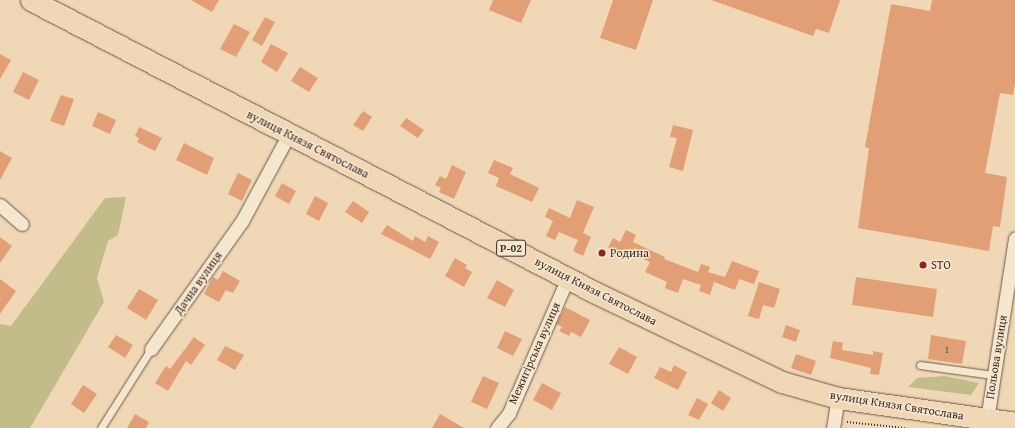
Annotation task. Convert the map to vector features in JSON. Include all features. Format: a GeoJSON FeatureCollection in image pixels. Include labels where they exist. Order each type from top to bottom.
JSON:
{"type":"FeatureCollection","features":[{"type":"Feature","properties":{"kind":"main road","name":"вулиця Князя Святослава"},"geometry":{"type":"LineString","coordinates":[[31,0],[568,277],[782,382],[838,398],[986,423],[1015,423]]}},
{"type":"Feature","properties":{"kind":"street","name":"Дачна вулиця"},"geometry":{"type":"LineString","coordinates":[[151,349],[242,221],[289,134]]}},
{"type":"Feature","properties":{"kind":"street"},"geometry":{"type":"LineString","coordinates":[[0,205],[22,224]]}},
{"type":"Feature","properties":{"kind":"street","name":"Польова вулиця"},"geometry":{"type":"LineString","coordinates":[[986,423],[1015,238]]}},
{"type":"Feature","properties":{"kind":"street","name":"Межигірська вулиця"},"geometry":{"type":"LineString","coordinates":[[497,428],[511,408],[568,277]]}},
{"type":"Feature","properties":{"kind":"street"},"geometry":{"type":"LineString","coordinates":[[834,424],[838,398]]}},
{"type":"Feature","properties":{"kind":"lane","name":"Дачна вулиця"},"geometry":{"type":"LineString","coordinates":[[101,428],[151,349]]}},
{"type":"Feature","properties":{"kind":"lane"},"geometry":{"type":"LineString","coordinates":[[920,365],[993,375]]}},
{"type":"Feature","properties":{"kind":"path"},"geometry":{"type":"LineString","coordinates":[[834,424],[905,428]]}},
{"type":"Feature","properties":{"kind":"shaded area"},"geometry":{"type":"Polygon","coordinates":[[[126,197],[118,235],[108,241],[97,278],[104,302],[30,428],[0,428],[0,324],[11,326],[105,198],[126,197]]]}},
{"type":"Feature","properties":{"kind":"shaded area"},"geometry":{"type":"Polygon","coordinates":[[[945,376],[979,383],[971,395],[908,387],[917,378],[945,376]]]}},
{"type":"Feature","properties":{"kind":"building"},"geometry":{"type":"Polygon","coordinates":[[[191,0],[219,0],[212,12],[191,0]]]}},
{"type":"Feature","properties":{"kind":"building"},"geometry":{"type":"Polygon","coordinates":[[[493,0],[531,0],[521,23],[489,10],[493,0]]]}},
{"type":"Feature","properties":{"kind":"building"},"geometry":{"type":"Polygon","coordinates":[[[613,0],[653,0],[636,50],[600,38],[613,0]]]}},
{"type":"Feature","properties":{"kind":"building"},"geometry":{"type":"Polygon","coordinates":[[[711,0],[840,0],[829,33],[816,29],[813,36],[711,0]]]}},
{"type":"Feature","properties":{"kind":"building"},"geometry":{"type":"Polygon","coordinates":[[[932,0],[1015,0],[1015,83],[1013,95],[1000,93],[985,173],[1007,177],[1000,227],[993,226],[989,251],[858,228],[869,148],[865,147],[891,4],[930,11],[932,0]]]}},
{"type":"Feature","properties":{"kind":"building"},"geometry":{"type":"Polygon","coordinates":[[[265,17],[275,22],[262,46],[252,40],[265,17]]]}},
{"type":"Feature","properties":{"kind":"building"},"geometry":{"type":"Polygon","coordinates":[[[234,24],[250,32],[236,57],[220,49],[234,24]]]}},
{"type":"Feature","properties":{"kind":"building"},"geometry":{"type":"Polygon","coordinates":[[[271,44],[288,53],[277,72],[261,62],[271,44]]]}},
{"type":"Feature","properties":{"kind":"building"},"geometry":{"type":"Polygon","coordinates":[[[0,54],[11,60],[0,79],[0,54]]]}},
{"type":"Feature","properties":{"kind":"building"},"geometry":{"type":"Polygon","coordinates":[[[300,67],[318,78],[309,92],[291,81],[300,67]]]}},
{"type":"Feature","properties":{"kind":"building"},"geometry":{"type":"Polygon","coordinates":[[[23,72],[39,80],[29,100],[13,92],[23,72]]]}},
{"type":"Feature","properties":{"kind":"building"},"geometry":{"type":"Polygon","coordinates":[[[61,95],[74,99],[64,126],[50,121],[61,95]]]}},
{"type":"Feature","properties":{"kind":"building"},"geometry":{"type":"Polygon","coordinates":[[[363,111],[372,117],[363,131],[353,125],[363,111]]]}},
{"type":"Feature","properties":{"kind":"building"},"geometry":{"type":"Polygon","coordinates":[[[98,112],[116,120],[110,134],[92,126],[98,112]]]}},
{"type":"Feature","properties":{"kind":"building"},"geometry":{"type":"Polygon","coordinates":[[[406,118],[424,130],[418,138],[400,126],[406,118]]]}},
{"type":"Feature","properties":{"kind":"building"},"geometry":{"type":"Polygon","coordinates":[[[673,125],[693,130],[683,171],[669,167],[677,138],[670,137],[673,125]]]}},
{"type":"Feature","properties":{"kind":"building"},"geometry":{"type":"Polygon","coordinates":[[[139,127],[162,138],[155,151],[137,142],[139,138],[135,136],[139,127]]]}},
{"type":"Feature","properties":{"kind":"building"},"geometry":{"type":"Polygon","coordinates":[[[184,143],[214,158],[207,175],[176,160],[184,143]]]}},
{"type":"Feature","properties":{"kind":"building"},"geometry":{"type":"Polygon","coordinates":[[[0,151],[12,158],[0,180],[0,151]]]}},
{"type":"Feature","properties":{"kind":"building"},"geometry":{"type":"Polygon","coordinates":[[[494,160],[513,168],[510,174],[539,188],[532,202],[496,186],[499,178],[488,173],[494,160]]]}},
{"type":"Feature","properties":{"kind":"building"},"geometry":{"type":"Polygon","coordinates":[[[452,165],[466,172],[454,199],[439,192],[441,188],[435,185],[440,176],[446,179],[452,165]]]}},
{"type":"Feature","properties":{"kind":"building"},"geometry":{"type":"Polygon","coordinates":[[[238,173],[252,180],[242,201],[228,194],[238,173]]]}},
{"type":"Feature","properties":{"kind":"building"},"geometry":{"type":"Polygon","coordinates":[[[282,183],[296,191],[289,204],[275,196],[282,183]]]}},
{"type":"Feature","properties":{"kind":"building"},"geometry":{"type":"Polygon","coordinates":[[[315,196],[328,203],[319,221],[306,214],[315,196]]]}},
{"type":"Feature","properties":{"kind":"building"},"geometry":{"type":"Polygon","coordinates":[[[577,200],[594,207],[583,233],[591,237],[583,256],[573,251],[578,240],[559,232],[555,240],[546,236],[553,221],[545,217],[549,208],[570,218],[577,200]]]}},
{"type":"Feature","properties":{"kind":"building"},"geometry":{"type":"Polygon","coordinates":[[[353,201],[369,212],[362,223],[345,212],[353,201]]]}},
{"type":"Feature","properties":{"kind":"building"},"geometry":{"type":"Polygon","coordinates":[[[387,225],[413,241],[415,236],[425,242],[428,236],[439,242],[430,259],[381,234],[387,225]]]}},
{"type":"Feature","properties":{"kind":"building"},"geometry":{"type":"Polygon","coordinates":[[[626,230],[636,235],[633,242],[665,257],[664,259],[698,272],[701,264],[710,267],[708,272],[725,277],[732,261],[759,271],[754,284],[739,279],[735,290],[714,282],[710,295],[699,291],[701,285],[683,279],[678,293],[665,288],[667,282],[645,272],[650,262],[628,252],[626,256],[608,248],[613,238],[620,242],[626,230]]]}},
{"type":"Feature","properties":{"kind":"building"},"geometry":{"type":"Polygon","coordinates":[[[0,237],[12,246],[0,263],[0,237]]]}},
{"type":"Feature","properties":{"kind":"building"},"geometry":{"type":"Polygon","coordinates":[[[455,258],[467,265],[465,268],[472,272],[464,287],[445,276],[455,258]]]}},
{"type":"Feature","properties":{"kind":"building"},"geometry":{"type":"Polygon","coordinates":[[[223,271],[240,281],[233,293],[226,290],[219,302],[204,294],[213,277],[218,280],[223,271]]]}},
{"type":"Feature","properties":{"kind":"building"},"geometry":{"type":"Polygon","coordinates":[[[856,277],[937,289],[933,317],[852,305],[856,277]]]}},
{"type":"Feature","properties":{"kind":"building"},"geometry":{"type":"Polygon","coordinates":[[[0,279],[16,291],[0,314],[0,279]]]}},
{"type":"Feature","properties":{"kind":"building"},"geometry":{"type":"Polygon","coordinates":[[[497,280],[514,290],[505,307],[487,298],[497,280]]]}},
{"type":"Feature","properties":{"kind":"building"},"geometry":{"type":"Polygon","coordinates":[[[759,282],[780,289],[774,308],[763,305],[759,319],[748,316],[759,282]]]}},
{"type":"Feature","properties":{"kind":"building"},"geometry":{"type":"Polygon","coordinates":[[[139,289],[158,300],[146,320],[127,308],[139,289]]]}},
{"type":"Feature","properties":{"kind":"building"},"geometry":{"type":"Polygon","coordinates":[[[565,307],[590,320],[581,337],[571,332],[569,336],[559,331],[562,327],[556,324],[565,307]]]}},
{"type":"Feature","properties":{"kind":"building"},"geometry":{"type":"Polygon","coordinates":[[[786,325],[800,330],[796,342],[782,337],[786,325]]]}},
{"type":"Feature","properties":{"kind":"building"},"geometry":{"type":"Polygon","coordinates":[[[505,331],[522,339],[513,356],[497,348],[505,331]]]}},
{"type":"Feature","properties":{"kind":"building"},"geometry":{"type":"Polygon","coordinates":[[[116,335],[133,345],[125,358],[108,347],[116,335]]]}},
{"type":"Feature","properties":{"kind":"building"},"geometry":{"type":"Polygon","coordinates":[[[931,335],[966,341],[962,364],[928,359],[931,335]]]}},
{"type":"Feature","properties":{"kind":"building"},"geometry":{"type":"Polygon","coordinates":[[[194,337],[205,345],[191,365],[186,361],[168,391],[155,383],[166,366],[170,369],[194,337]]]}},
{"type":"Feature","properties":{"kind":"building"},"geometry":{"type":"Polygon","coordinates":[[[833,341],[843,343],[842,350],[873,355],[873,351],[883,353],[879,375],[870,374],[871,368],[830,358],[833,341]]]}},
{"type":"Feature","properties":{"kind":"building"},"geometry":{"type":"Polygon","coordinates":[[[225,346],[244,355],[235,370],[217,360],[225,346]]]}},
{"type":"Feature","properties":{"kind":"building"},"geometry":{"type":"Polygon","coordinates":[[[619,347],[637,357],[628,374],[609,364],[619,347]]]}},
{"type":"Feature","properties":{"kind":"building"},"geometry":{"type":"Polygon","coordinates":[[[796,354],[816,361],[811,375],[791,368],[796,354]]]}},
{"type":"Feature","properties":{"kind":"building"},"geometry":{"type":"Polygon","coordinates":[[[674,365],[687,372],[678,390],[654,378],[660,367],[671,372],[674,365]]]}},
{"type":"Feature","properties":{"kind":"building"},"geometry":{"type":"Polygon","coordinates":[[[483,376],[499,383],[487,409],[471,402],[483,376]]]}},
{"type":"Feature","properties":{"kind":"building"},"geometry":{"type":"Polygon","coordinates":[[[542,383],[561,393],[552,410],[533,400],[542,383]]]}},
{"type":"Feature","properties":{"kind":"building"},"geometry":{"type":"Polygon","coordinates":[[[83,385],[97,394],[84,413],[71,404],[83,385]]]}},
{"type":"Feature","properties":{"kind":"building"},"geometry":{"type":"Polygon","coordinates":[[[719,390],[731,398],[723,411],[711,403],[719,390]]]}},
{"type":"Feature","properties":{"kind":"building"},"geometry":{"type":"Polygon","coordinates":[[[697,398],[708,404],[699,420],[688,415],[697,398]]]}},
{"type":"Feature","properties":{"kind":"building"},"geometry":{"type":"Polygon","coordinates":[[[135,414],[149,422],[146,428],[127,428],[135,414]]]}},
{"type":"Feature","properties":{"kind":"building"},"geometry":{"type":"Polygon","coordinates":[[[440,414],[464,428],[432,428],[440,414]]]}},
{"type":"Feature","properties":{"kind":"place","name":"Родина"},"geometry":{"type":"Point","coordinates":[602,253]}},
{"type":"Feature","properties":{"kind":"place","name":"STO"},"geometry":{"type":"Point","coordinates":[923,265]}}]}
